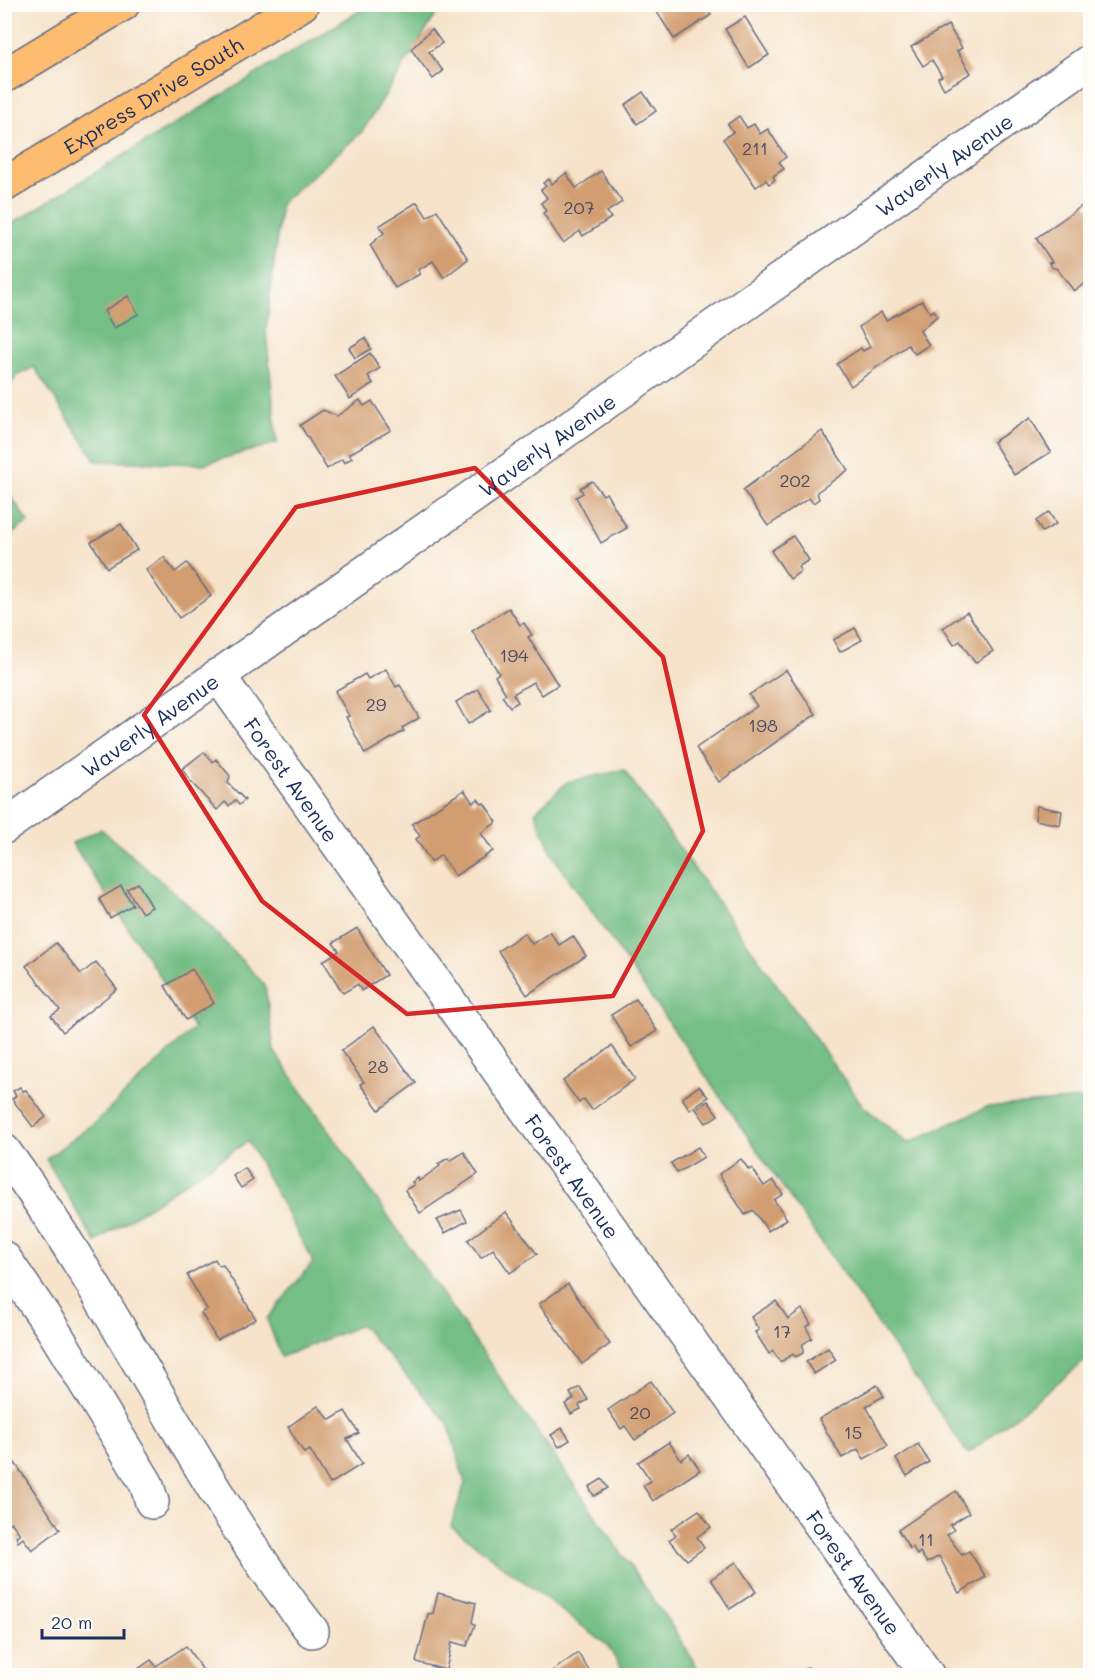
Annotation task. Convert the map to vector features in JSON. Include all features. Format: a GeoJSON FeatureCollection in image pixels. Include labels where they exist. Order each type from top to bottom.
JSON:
{"type":"FeatureCollection","features":[{"type":"Feature","properties":{"kind":"main road"},"geometry":{"type":"LineString","coordinates":[[4,76],[123,4]]}},
{"type":"Feature","properties":{"kind":"main road","name":"Express Drive South"},"geometry":{"type":"LineString","coordinates":[[4,185],[302,4]]}},
{"type":"Feature","properties":{"kind":"street","name":"Waverly Avenue"},"geometry":{"type":"LineString","coordinates":[[4,827],[1090,61]]}},
{"type":"Feature","properties":{"kind":"street","name":"Forest Avenue"},"geometry":{"type":"LineString","coordinates":[[218,675],[928,1676]]}},
{"type":"Feature","properties":{"kind":"street"},"geometry":{"type":"LineString","coordinates":[[4,1151],[99,1294],[192,1454],[272,1581],[312,1631]]}},
{"type":"Feature","properties":{"kind":"street"},"geometry":{"type":"LineString","coordinates":[[4,1258],[58,1337],[146,1483],[152,1502]]}},
{"type":"Feature","properties":{"kind":"highlighted area"},"geometry":{"type":"Polygon","coordinates":[[[475,468],[663,657],[703,831],[613,996],[407,1014],[262,901],[144,715],[296,507],[475,468]]]}},
{"type":"Feature","properties":{"kind":"green space"},"geometry":{"type":"Polygon","coordinates":[[[369,5],[442,5],[362,132],[281,203],[266,331],[277,443],[204,464],[96,461],[34,367],[18,375],[5,390],[5,228],[369,5]]]}},
{"type":"Feature","properties":{"kind":"green space"},"geometry":{"type":"Polygon","coordinates":[[[4,485],[28,522],[5,539],[4,539],[4,485]]]}},
{"type":"Feature","properties":{"kind":"green space"},"geometry":{"type":"Polygon","coordinates":[[[624,770],[863,1106],[908,1143],[987,1107],[1090,1098],[1090,1357],[968,1454],[553,856],[535,812],[567,782],[624,770]]]}},
{"type":"Feature","properties":{"kind":"green space"},"geometry":{"type":"Polygon","coordinates":[[[101,829],[195,911],[265,985],[274,1051],[671,1625],[702,1675],[625,1675],[608,1646],[451,1526],[465,1483],[448,1423],[361,1325],[281,1357],[267,1319],[313,1262],[248,1141],[95,1242],[46,1159],[97,1121],[194,1028],[72,843],[101,829]]]}},
{"type":"Feature","properties":{"kind":"building"},"geometry":{"type":"Polygon","coordinates":[[[652,4],[704,4],[711,15],[674,39],[652,4]]]}},
{"type":"Feature","properties":{"kind":"building"},"geometry":{"type":"Polygon","coordinates":[[[745,17],[769,55],[749,68],[725,29],[745,17]]]}},
{"type":"Feature","properties":{"kind":"building"},"geometry":{"type":"Polygon","coordinates":[[[948,25],[962,48],[957,51],[971,73],[944,89],[938,78],[942,76],[932,60],[923,66],[911,47],[948,25]]]}},
{"type":"Feature","properties":{"kind":"building"},"geometry":{"type":"Polygon","coordinates":[[[432,29],[442,43],[429,52],[443,71],[433,79],[411,49],[432,29]]]}},
{"type":"Feature","properties":{"kind":"building"},"geometry":{"type":"Polygon","coordinates":[[[643,92],[656,111],[637,124],[625,105],[643,92]]]}},
{"type":"Feature","properties":{"kind":"building"},"geometry":{"type":"Polygon","coordinates":[[[739,116],[747,128],[754,124],[760,134],[768,129],[786,157],[779,162],[784,169],[773,176],[775,180],[769,184],[766,180],[756,187],[723,139],[733,132],[728,124],[739,116]]]}},
{"type":"Feature","properties":{"kind":"building"},"geometry":{"type":"Polygon","coordinates":[[[601,171],[622,202],[607,212],[611,218],[583,236],[580,231],[563,243],[543,213],[546,211],[541,203],[547,198],[541,190],[546,186],[543,183],[549,179],[552,184],[566,173],[576,188],[601,171]]]}},
{"type":"Feature","properties":{"kind":"building"},"geometry":{"type":"Polygon","coordinates":[[[417,202],[427,217],[437,210],[468,259],[444,278],[433,261],[418,270],[420,274],[395,288],[370,245],[384,233],[379,226],[417,202]]]}},
{"type":"Feature","properties":{"kind":"building"},"geometry":{"type":"Polygon","coordinates":[[[1086,203],[1090,210],[1090,280],[1074,291],[1057,269],[1051,267],[1049,263],[1052,262],[1036,238],[1086,203]]]}},
{"type":"Feature","properties":{"kind":"building"},"geometry":{"type":"Polygon","coordinates":[[[128,296],[138,314],[114,328],[104,311],[128,296]]]}},
{"type":"Feature","properties":{"kind":"building"},"geometry":{"type":"Polygon","coordinates":[[[922,301],[930,313],[934,310],[937,316],[920,331],[929,345],[915,354],[908,345],[851,386],[837,364],[861,348],[863,351],[870,347],[859,327],[881,312],[886,320],[922,301]]]}},
{"type":"Feature","properties":{"kind":"building"},"geometry":{"type":"Polygon","coordinates":[[[365,338],[371,349],[355,358],[349,348],[365,338]]]}},
{"type":"Feature","properties":{"kind":"building"},"geometry":{"type":"Polygon","coordinates":[[[370,353],[380,368],[368,376],[373,383],[350,399],[335,376],[370,353]]]}},
{"type":"Feature","properties":{"kind":"building"},"geometry":{"type":"Polygon","coordinates":[[[360,400],[364,406],[372,401],[391,430],[349,454],[352,458],[344,463],[342,459],[327,469],[300,425],[323,410],[337,416],[360,400]]]}},
{"type":"Feature","properties":{"kind":"building"},"geometry":{"type":"Polygon","coordinates":[[[1030,418],[1051,452],[1014,475],[993,442],[1030,418]]]}},
{"type":"Feature","properties":{"kind":"building"},"geometry":{"type":"Polygon","coordinates":[[[822,431],[848,470],[817,492],[819,499],[813,503],[809,498],[768,526],[743,490],[822,431]]]}},
{"type":"Feature","properties":{"kind":"building"},"geometry":{"type":"Polygon","coordinates":[[[592,481],[603,495],[606,493],[627,528],[601,543],[576,497],[583,493],[580,488],[592,481]]]}},
{"type":"Feature","properties":{"kind":"building"},"geometry":{"type":"Polygon","coordinates":[[[1049,512],[1056,524],[1042,532],[1036,521],[1049,512]]]}},
{"type":"Feature","properties":{"kind":"building"},"geometry":{"type":"Polygon","coordinates":[[[121,524],[137,550],[107,568],[91,542],[121,524]]]}},
{"type":"Feature","properties":{"kind":"building"},"geometry":{"type":"Polygon","coordinates":[[[793,536],[809,560],[798,567],[801,571],[790,579],[771,551],[793,536]]]}},
{"type":"Feature","properties":{"kind":"building"},"geometry":{"type":"Polygon","coordinates":[[[164,557],[175,572],[187,563],[211,596],[179,618],[146,570],[164,557]]]}},
{"type":"Feature","properties":{"kind":"building"},"geometry":{"type":"Polygon","coordinates":[[[509,608],[520,625],[524,623],[532,635],[528,637],[558,685],[542,695],[533,682],[513,694],[518,702],[510,707],[502,696],[506,694],[495,676],[499,673],[472,631],[509,608]]]}},
{"type":"Feature","properties":{"kind":"building"},"geometry":{"type":"Polygon","coordinates":[[[967,612],[993,651],[975,663],[960,641],[954,645],[943,628],[967,612]]]}},
{"type":"Feature","properties":{"kind":"building"},"geometry":{"type":"Polygon","coordinates":[[[855,628],[862,640],[840,652],[833,640],[855,628]]]}},
{"type":"Feature","properties":{"kind":"building"},"geometry":{"type":"Polygon","coordinates":[[[386,669],[396,687],[400,685],[419,718],[402,728],[404,731],[365,754],[346,717],[349,716],[335,691],[365,674],[368,679],[386,669]]]}},
{"type":"Feature","properties":{"kind":"building"},"geometry":{"type":"Polygon","coordinates":[[[786,670],[816,714],[719,782],[696,748],[757,706],[749,695],[786,670]]]}},
{"type":"Feature","properties":{"kind":"building"},"geometry":{"type":"Polygon","coordinates":[[[478,689],[491,710],[468,724],[456,702],[478,689]]]}},
{"type":"Feature","properties":{"kind":"building"},"geometry":{"type":"Polygon","coordinates":[[[4,713],[10,722],[4,725],[4,713]]]}},
{"type":"Feature","properties":{"kind":"building"},"geometry":{"type":"Polygon","coordinates":[[[204,752],[213,762],[216,759],[230,776],[228,783],[245,800],[239,805],[235,800],[229,806],[225,802],[217,810],[182,769],[204,752]]]}},
{"type":"Feature","properties":{"kind":"building"},"geometry":{"type":"Polygon","coordinates":[[[464,790],[473,803],[478,799],[482,804],[484,803],[497,822],[481,833],[493,851],[455,876],[441,855],[431,862],[416,839],[420,836],[412,824],[464,790]]]}},
{"type":"Feature","properties":{"kind":"building"},"geometry":{"type":"Polygon","coordinates":[[[1037,806],[1062,811],[1060,825],[1035,820],[1037,806]]]}},
{"type":"Feature","properties":{"kind":"building"},"geometry":{"type":"Polygon","coordinates":[[[138,883],[152,907],[142,913],[127,889],[138,883]]]}},
{"type":"Feature","properties":{"kind":"building"},"geometry":{"type":"Polygon","coordinates":[[[121,886],[133,905],[110,918],[99,899],[121,886]]]}},
{"type":"Feature","properties":{"kind":"building"},"geometry":{"type":"Polygon","coordinates":[[[357,928],[386,975],[361,991],[358,984],[343,993],[323,961],[339,951],[333,943],[357,928]]]}},
{"type":"Feature","properties":{"kind":"building"},"geometry":{"type":"Polygon","coordinates":[[[550,932],[559,945],[573,936],[586,956],[527,995],[498,951],[524,933],[532,944],[550,932]]]}},
{"type":"Feature","properties":{"kind":"building"},"geometry":{"type":"Polygon","coordinates":[[[56,943],[81,974],[96,962],[117,989],[63,1032],[51,1016],[60,1010],[26,966],[56,943]]]}},
{"type":"Feature","properties":{"kind":"building"},"geometry":{"type":"Polygon","coordinates":[[[192,969],[214,1003],[186,1020],[165,986],[192,969]]]}},
{"type":"Feature","properties":{"kind":"building"},"geometry":{"type":"Polygon","coordinates":[[[636,999],[657,1031],[631,1047],[611,1015],[636,999]]]}},
{"type":"Feature","properties":{"kind":"building"},"geometry":{"type":"Polygon","coordinates":[[[374,1026],[416,1083],[379,1110],[360,1084],[364,1082],[341,1051],[374,1026]]]}},
{"type":"Feature","properties":{"kind":"building"},"geometry":{"type":"Polygon","coordinates":[[[612,1046],[635,1079],[592,1110],[584,1099],[579,1103],[563,1081],[612,1046]]]}},
{"type":"Feature","properties":{"kind":"building"},"geometry":{"type":"Polygon","coordinates":[[[699,1086],[708,1097],[690,1110],[682,1098],[699,1086]]]}},
{"type":"Feature","properties":{"kind":"building"},"geometry":{"type":"Polygon","coordinates":[[[20,1087],[23,1091],[26,1090],[46,1117],[33,1127],[12,1099],[16,1096],[13,1091],[20,1087]]]}},
{"type":"Feature","properties":{"kind":"building"},"geometry":{"type":"Polygon","coordinates":[[[708,1101],[718,1115],[706,1123],[696,1109],[708,1101]]]}},
{"type":"Feature","properties":{"kind":"building"},"geometry":{"type":"Polygon","coordinates":[[[698,1147],[704,1157],[677,1173],[671,1163],[698,1147]]]}},
{"type":"Feature","properties":{"kind":"building"},"geometry":{"type":"Polygon","coordinates":[[[464,1152],[478,1174],[420,1213],[405,1190],[414,1185],[412,1182],[418,1178],[419,1181],[440,1166],[438,1164],[448,1158],[450,1161],[464,1152]]]}},
{"type":"Feature","properties":{"kind":"building"},"geometry":{"type":"Polygon","coordinates":[[[741,1159],[749,1170],[752,1168],[764,1186],[773,1180],[783,1194],[774,1200],[787,1219],[768,1231],[753,1210],[745,1215],[719,1174],[741,1159]]]}},
{"type":"Feature","properties":{"kind":"building"},"geometry":{"type":"Polygon","coordinates":[[[245,1168],[253,1180],[241,1188],[233,1176],[245,1168]]]}},
{"type":"Feature","properties":{"kind":"building"},"geometry":{"type":"Polygon","coordinates":[[[461,1210],[467,1221],[445,1233],[437,1220],[461,1210]]]}},
{"type":"Feature","properties":{"kind":"building"},"geometry":{"type":"Polygon","coordinates":[[[506,1212],[537,1254],[510,1273],[493,1249],[481,1258],[468,1240],[506,1212]]]}},
{"type":"Feature","properties":{"kind":"building"},"geometry":{"type":"Polygon","coordinates":[[[215,1259],[219,1266],[223,1265],[256,1319],[217,1340],[201,1313],[207,1309],[187,1275],[215,1259]]]}},
{"type":"Feature","properties":{"kind":"building"},"geometry":{"type":"Polygon","coordinates":[[[568,1284],[610,1344],[582,1364],[539,1304],[568,1284]]]}},
{"type":"Feature","properties":{"kind":"building"},"geometry":{"type":"Polygon","coordinates":[[[776,1301],[788,1319],[802,1309],[811,1324],[806,1327],[812,1338],[803,1344],[803,1353],[795,1357],[793,1354],[780,1362],[773,1351],[769,1354],[755,1332],[759,1330],[751,1317],[776,1301]]]}},
{"type":"Feature","properties":{"kind":"building"},"geometry":{"type":"Polygon","coordinates":[[[828,1348],[836,1360],[814,1374],[806,1362],[828,1348]]]}},
{"type":"Feature","properties":{"kind":"building"},"geometry":{"type":"Polygon","coordinates":[[[651,1381],[673,1413],[635,1440],[625,1426],[621,1429],[608,1410],[651,1381]]]}},
{"type":"Feature","properties":{"kind":"building"},"geometry":{"type":"Polygon","coordinates":[[[877,1385],[884,1396],[866,1406],[888,1446],[864,1459],[858,1449],[842,1458],[819,1419],[877,1385]]]}},
{"type":"Feature","properties":{"kind":"building"},"geometry":{"type":"Polygon","coordinates":[[[580,1387],[588,1400],[579,1405],[581,1409],[571,1414],[565,1404],[574,1399],[570,1393],[580,1387]]]}},
{"type":"Feature","properties":{"kind":"building"},"geometry":{"type":"Polygon","coordinates":[[[318,1406],[330,1420],[345,1411],[359,1433],[347,1439],[362,1464],[330,1484],[310,1450],[304,1453],[288,1427],[318,1406]]]}},
{"type":"Feature","properties":{"kind":"building"},"geometry":{"type":"Polygon","coordinates":[[[562,1428],[570,1440],[559,1447],[551,1435],[562,1428]]]}},
{"type":"Feature","properties":{"kind":"building"},"geometry":{"type":"Polygon","coordinates":[[[669,1442],[681,1460],[689,1454],[700,1470],[653,1501],[643,1486],[651,1481],[638,1462],[669,1442]]]}},
{"type":"Feature","properties":{"kind":"building"},"geometry":{"type":"Polygon","coordinates":[[[918,1444],[929,1462],[907,1476],[896,1459],[918,1444]]]}},
{"type":"Feature","properties":{"kind":"building"},"geometry":{"type":"Polygon","coordinates":[[[15,1463],[60,1529],[32,1550],[23,1538],[18,1542],[16,1536],[20,1534],[11,1522],[4,1526],[4,1471],[15,1463]]]}},
{"type":"Feature","properties":{"kind":"building"},"geometry":{"type":"Polygon","coordinates":[[[602,1479],[608,1488],[594,1496],[589,1487],[602,1479]]]}},
{"type":"Feature","properties":{"kind":"building"},"geometry":{"type":"Polygon","coordinates":[[[956,1491],[969,1513],[950,1525],[954,1530],[947,1535],[962,1555],[969,1551],[986,1577],[959,1593],[939,1556],[927,1563],[920,1552],[917,1555],[913,1547],[910,1549],[898,1530],[956,1491]]]}},
{"type":"Feature","properties":{"kind":"building"},"geometry":{"type":"Polygon","coordinates":[[[699,1510],[711,1527],[697,1537],[704,1548],[687,1560],[669,1540],[676,1535],[671,1529],[699,1510]]]}},
{"type":"Feature","properties":{"kind":"building"},"geometry":{"type":"Polygon","coordinates":[[[736,1562],[756,1592],[730,1609],[711,1579],[736,1562]]]}},
{"type":"Feature","properties":{"kind":"building"},"geometry":{"type":"Polygon","coordinates":[[[438,1593],[476,1603],[472,1622],[475,1625],[467,1646],[452,1642],[446,1670],[416,1662],[428,1614],[433,1613],[438,1593]]]}},
{"type":"Feature","properties":{"kind":"building"},"geometry":{"type":"Polygon","coordinates":[[[186,1646],[207,1676],[128,1676],[151,1660],[156,1666],[186,1646]]]}},
{"type":"Feature","properties":{"kind":"building"},"geometry":{"type":"Polygon","coordinates":[[[578,1653],[593,1676],[545,1676],[578,1653]]]}},
{"type":"Feature","properties":{"kind":"building"},"geometry":{"type":"Polygon","coordinates":[[[808,1667],[813,1676],[792,1676],[808,1667]]]}}]}
